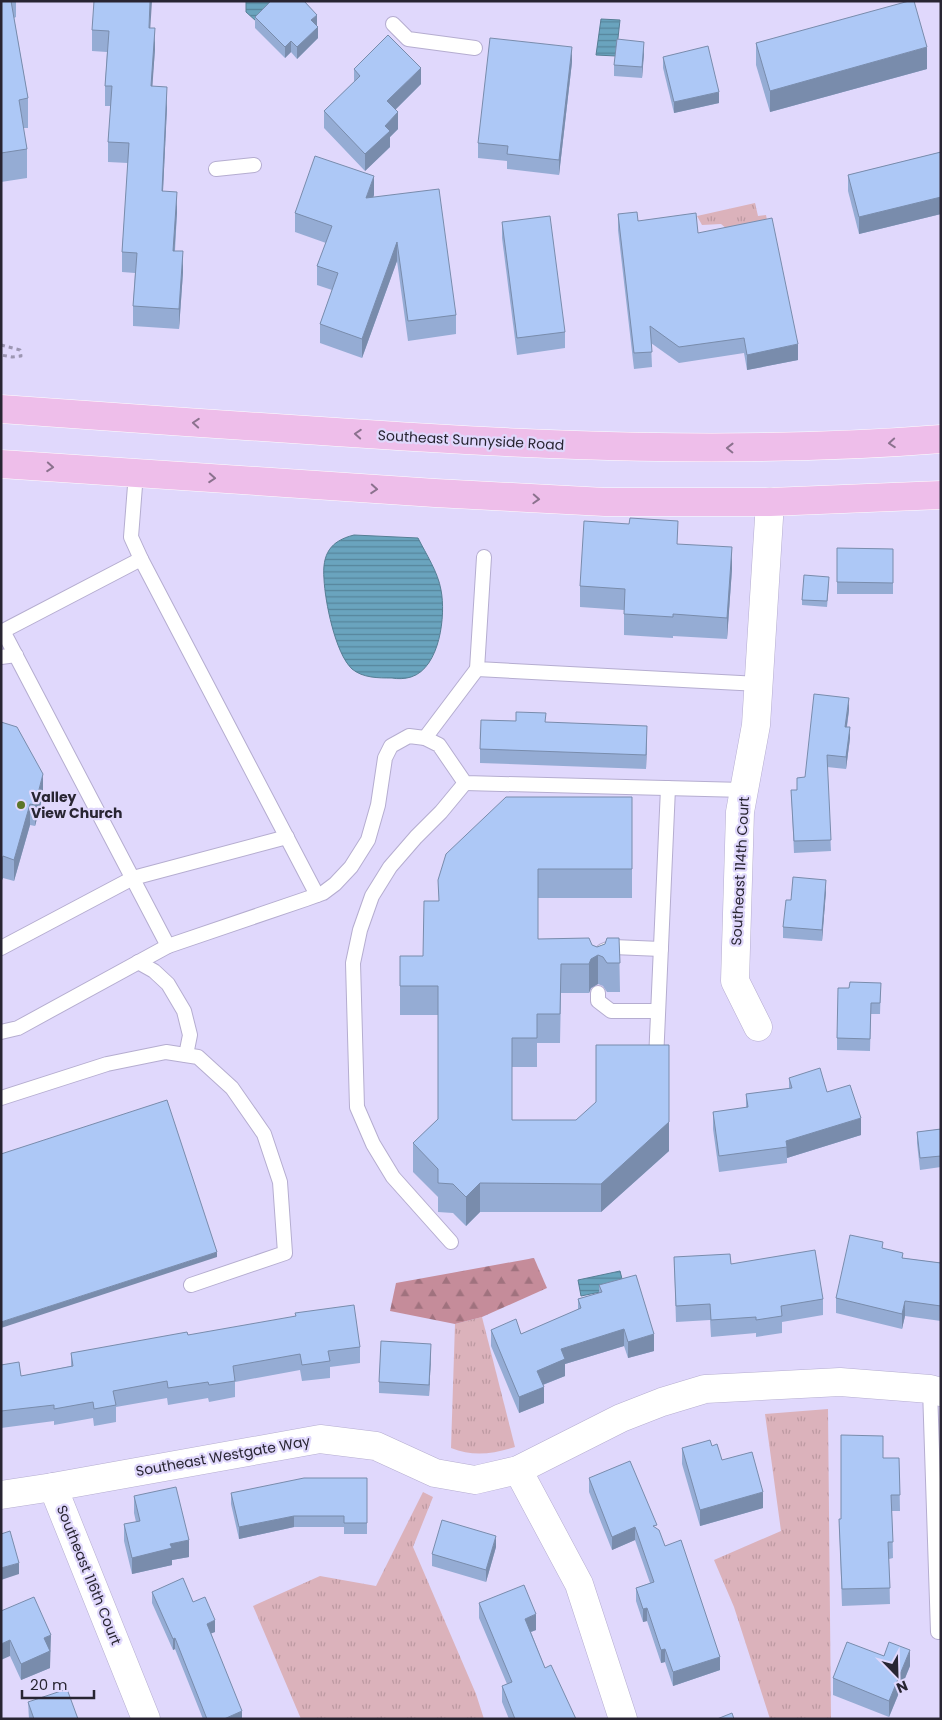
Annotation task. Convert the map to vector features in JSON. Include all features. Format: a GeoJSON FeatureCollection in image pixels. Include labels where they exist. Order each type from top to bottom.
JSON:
{"type":"FeatureCollection","features":[{"type":"Feature","properties":{"kind":"main road","name":"Southeast Sunnyside Road"},"geometry":{"type":"LineString","coordinates":[[1,409],[399,437],[584,447],[754,449],[941,439]]}},
{"type":"Feature","properties":{"kind":"main road"},"geometry":{"type":"LineString","coordinates":[[1,464],[435,493],[605,502],[770,502],[941,495]]}},
{"type":"Feature","properties":{"kind":"street","name":"Southeast 114th Court"},"geometry":{"type":"LineString","coordinates":[[758,1027],[735,981],[740,812],[756,724],[770,502]]}},
{"type":"Feature","properties":{"kind":"street","name":"Southeast Westgate Way"},"geometry":{"type":"LineString","coordinates":[[1,1495],[320,1439],[376,1446],[435,1473],[476,1480],[518,1470],[621,1418],[662,1402],[705,1389],[840,1382],[935,1391]]}},
{"type":"Feature","properties":{"kind":"street"},"geometry":{"type":"LineString","coordinates":[[518,1470],[579,1584],[623,1719]]}},
{"type":"Feature","properties":{"kind":"street","name":"Southeast 116th Court"},"geometry":{"type":"LineString","coordinates":[[53,1487],[146,1719]]}},
{"type":"Feature","properties":{"kind":"lane"},"geometry":{"type":"LineString","coordinates":[[393,24],[408,39],[475,48]]}},
{"type":"Feature","properties":{"kind":"lane"},"geometry":{"type":"LineString","coordinates":[[216,168],[254,164]]}},
{"type":"Feature","properties":{"kind":"lane"},"geometry":{"type":"LineString","coordinates":[[136,473],[131,537],[317,895]]}},
{"type":"Feature","properties":{"kind":"lane"},"geometry":{"type":"LineString","coordinates":[[425,738],[478,669],[484,557]]}},
{"type":"Feature","properties":{"kind":"lane"},"geometry":{"type":"LineString","coordinates":[[141,559],[3,631],[168,946]]}},
{"type":"Feature","properties":{"kind":"lane"},"geometry":{"type":"LineString","coordinates":[[1,657],[16,655]]}},
{"type":"Feature","properties":{"kind":"lane"},"geometry":{"type":"LineString","coordinates":[[478,669],[759,684]]}},
{"type":"Feature","properties":{"kind":"lane"},"geometry":{"type":"LineString","coordinates":[[1,1032],[18,1028],[168,946],[317,895],[335,884],[351,867],[368,840],[378,806],[385,758],[391,746],[409,736],[425,738],[439,745],[465,783]]}},
{"type":"Feature","properties":{"kind":"lane"},"geometry":{"type":"LineString","coordinates":[[465,783],[744,790]]}},
{"type":"Feature","properties":{"kind":"lane"},"geometry":{"type":"LineString","coordinates":[[451,1242],[393,1177],[373,1144],[357,1107],[353,963],[360,930],[372,896],[390,867],[416,837],[442,812],[465,783]]}},
{"type":"Feature","properties":{"kind":"lane"},"geometry":{"type":"LineString","coordinates":[[656,1060],[668,788]]}},
{"type":"Feature","properties":{"kind":"lane"},"geometry":{"type":"LineString","coordinates":[[1,948],[133,878],[287,838]]}},
{"type":"Feature","properties":{"kind":"lane"},"geometry":{"type":"LineString","coordinates":[[598,967],[600,952],[613,947],[661,949]]}},
{"type":"Feature","properties":{"kind":"lane"},"geometry":{"type":"LineString","coordinates":[[138,962],[154,970],[168,984],[184,1011],[190,1035],[186,1055]]}},
{"type":"Feature","properties":{"kind":"lane"},"geometry":{"type":"LineString","coordinates":[[598,992],[598,1001],[611,1011],[658,1011]]}},
{"type":"Feature","properties":{"kind":"lane"},"geometry":{"type":"LineString","coordinates":[[1,1098],[107,1064],[166,1052],[198,1057],[232,1088],[264,1134],[280,1182],[285,1253],[191,1285]]}},
{"type":"Feature","properties":{"kind":"lane","name":"Southeast Westgate Way"},"geometry":{"type":"LineString","coordinates":[[935,1391],[938,1632]]}},
{"type":"Feature","properties":{"kind":"path"},"geometry":{"type":"LineString","coordinates":[[1,345],[20,350],[21,356],[1,355]]}},
{"type":"Feature","properties":{"kind":"green space"},"geometry":{"type":"Polygon","coordinates":[[[755,203],[758,216],[766,215],[768,225],[727,229],[721,224],[702,225],[697,216],[755,203]]]}},
{"type":"Feature","properties":{"kind":"green space"},"geometry":{"type":"Polygon","coordinates":[[[534,1258],[547,1288],[482,1317],[455,1324],[390,1311],[396,1283],[534,1258]]]}},
{"type":"Feature","properties":{"kind":"green space"},"geometry":{"type":"Polygon","coordinates":[[[482,1317],[515,1447],[491,1453],[467,1453],[451,1448],[455,1324],[482,1317]]]}},
{"type":"Feature","properties":{"kind":"green space"},"geometry":{"type":"Polygon","coordinates":[[[828,1409],[831,1719],[770,1719],[734,1607],[714,1560],[781,1531],[765,1414],[828,1409]]]}},
{"type":"Feature","properties":{"kind":"green space"},"geometry":{"type":"Polygon","coordinates":[[[423,1492],[433,1497],[413,1547],[476,1694],[484,1719],[301,1719],[253,1606],[320,1576],[376,1586],[423,1492]]]}},
{"type":"Feature","properties":{"kind":"water"},"geometry":{"type":"Polygon","coordinates":[[[246,1],[276,1],[256,21],[246,12],[246,1]]]}},
{"type":"Feature","properties":{"kind":"water"},"geometry":{"type":"Polygon","coordinates":[[[601,19],[620,20],[616,56],[596,55],[601,19]]]}},
{"type":"Feature","properties":{"kind":"water"},"geometry":{"type":"Polygon","coordinates":[[[354,535],[418,538],[437,577],[442,601],[439,640],[429,663],[421,672],[411,677],[401,679],[381,678],[356,672],[346,661],[336,639],[326,600],[324,562],[333,545],[354,535]]]}},
{"type":"Feature","properties":{"kind":"water"},"geometry":{"type":"Polygon","coordinates":[[[620,1271],[624,1287],[581,1296],[578,1280],[620,1271]]]}},
{"type":"Feature","properties":{"kind":"building"},"geometry":{"type":"Polygon","coordinates":[[[1,1],[11,1],[28,98],[19,100],[27,149],[1,153],[1,1]]]}},
{"type":"Feature","properties":{"kind":"building"},"geometry":{"type":"Polygon","coordinates":[[[94,1],[150,1],[149,28],[155,28],[151,86],[167,87],[162,191],[177,192],[173,251],[183,251],[179,309],[133,306],[137,253],[122,252],[129,143],[108,142],[112,86],[105,86],[109,31],[92,30],[94,1]]]}},
{"type":"Feature","properties":{"kind":"building"},"geometry":{"type":"Polygon","coordinates":[[[271,1],[304,1],[317,15],[311,20],[318,27],[297,47],[291,41],[285,47],[255,17],[271,1]]]}},
{"type":"Feature","properties":{"kind":"building"},"geometry":{"type":"Polygon","coordinates":[[[914,1],[927,47],[770,91],[756,43],[914,1]]]}},
{"type":"Feature","properties":{"kind":"building"},"geometry":{"type":"Polygon","coordinates":[[[388,35],[421,68],[387,101],[398,112],[385,126],[390,131],[365,154],[324,111],[360,76],[354,69],[388,35]]]}},
{"type":"Feature","properties":{"kind":"building"},"geometry":{"type":"Polygon","coordinates":[[[490,38],[572,47],[559,160],[507,154],[508,146],[478,143],[490,38]]]}},
{"type":"Feature","properties":{"kind":"building"},"geometry":{"type":"Polygon","coordinates":[[[617,39],[644,42],[642,67],[614,65],[617,39]]]}},
{"type":"Feature","properties":{"kind":"building"},"geometry":{"type":"Polygon","coordinates":[[[708,46],[719,92],[674,102],[663,57],[708,46]]]}},
{"type":"Feature","properties":{"kind":"building"},"geometry":{"type":"Polygon","coordinates":[[[941,152],[941,197],[859,217],[848,175],[941,152]]]}},
{"type":"Feature","properties":{"kind":"building"},"geometry":{"type":"Polygon","coordinates":[[[315,156],[374,176],[366,198],[439,189],[456,315],[408,321],[397,242],[362,339],[320,324],[338,273],[317,266],[332,226],[295,213],[315,156]]]}},
{"type":"Feature","properties":{"kind":"building"},"geometry":{"type":"Polygon","coordinates":[[[637,212],[638,221],[696,213],[698,233],[772,218],[798,344],[747,355],[744,338],[679,347],[650,326],[652,352],[634,353],[618,214],[637,212]]]}},
{"type":"Feature","properties":{"kind":"building"},"geometry":{"type":"Polygon","coordinates":[[[550,216],[565,332],[517,338],[502,222],[550,216]]]}},
{"type":"Feature","properties":{"kind":"building"},"geometry":{"type":"Polygon","coordinates":[[[630,518],[678,521],[677,544],[732,547],[727,618],[673,614],[673,617],[624,614],[625,589],[580,586],[584,521],[629,524],[630,518]]]}},
{"type":"Feature","properties":{"kind":"building"},"geometry":{"type":"Polygon","coordinates":[[[837,548],[893,549],[893,583],[837,582],[837,548]]]}},
{"type":"Feature","properties":{"kind":"building"},"geometry":{"type":"Polygon","coordinates":[[[804,575],[829,577],[827,601],[802,600],[804,575]]]}},
{"type":"Feature","properties":{"kind":"building"},"geometry":{"type":"Polygon","coordinates":[[[814,694],[849,698],[845,727],[850,727],[846,757],[827,755],[831,840],[794,841],[791,790],[797,790],[797,778],[805,777],[814,694]]]}},
{"type":"Feature","properties":{"kind":"building"},"geometry":{"type":"Polygon","coordinates":[[[516,712],[546,713],[545,722],[647,726],[646,755],[480,749],[481,720],[516,721],[516,712]]]}},
{"type":"Feature","properties":{"kind":"building","name":"Valley View Church"},"geometry":{"type":"Polygon","coordinates":[[[1,722],[17,727],[43,774],[35,805],[30,804],[14,860],[3,856],[1,861],[1,722]]]}},
{"type":"Feature","properties":{"kind":"building"},"geometry":{"type":"Polygon","coordinates":[[[506,797],[632,797],[632,869],[538,869],[538,939],[589,938],[592,945],[597,947],[605,944],[607,938],[619,938],[620,963],[607,963],[603,957],[598,955],[591,959],[589,964],[561,964],[560,1014],[537,1014],[537,1038],[512,1038],[512,1120],[576,1120],[596,1102],[596,1045],[669,1045],[669,1122],[601,1184],[480,1183],[466,1197],[453,1184],[438,1183],[438,1169],[413,1143],[438,1119],[438,986],[400,986],[400,956],[423,956],[424,901],[439,901],[438,880],[446,854],[506,797]]]}},
{"type":"Feature","properties":{"kind":"building"},"geometry":{"type":"Polygon","coordinates":[[[793,877],[826,880],[822,930],[783,927],[786,900],[791,900],[793,877]]]}},
{"type":"Feature","properties":{"kind":"building"},"geometry":{"type":"Polygon","coordinates":[[[850,982],[881,983],[880,1003],[871,1003],[870,1039],[837,1038],[838,988],[849,988],[850,982]]]}},
{"type":"Feature","properties":{"kind":"building"},"geometry":{"type":"Polygon","coordinates":[[[820,1068],[827,1092],[850,1085],[861,1118],[786,1141],[787,1147],[719,1156],[713,1112],[748,1107],[746,1094],[792,1088],[789,1078],[820,1068]]]}},
{"type":"Feature","properties":{"kind":"building"},"geometry":{"type":"Polygon","coordinates":[[[167,1100],[217,1252],[1,1322],[1,1154],[167,1100]]]}},
{"type":"Feature","properties":{"kind":"building"},"geometry":{"type":"Polygon","coordinates":[[[941,1129],[941,1156],[920,1158],[917,1132],[941,1129]]]}},
{"type":"Feature","properties":{"kind":"building"},"geometry":{"type":"Polygon","coordinates":[[[850,1235],[883,1242],[882,1248],[903,1253],[902,1258],[941,1263],[941,1306],[905,1301],[902,1314],[836,1298],[850,1235]]]}},
{"type":"Feature","properties":{"kind":"building"},"geometry":{"type":"Polygon","coordinates":[[[815,1250],[823,1299],[781,1306],[782,1316],[756,1320],[756,1317],[711,1320],[710,1304],[676,1306],[674,1257],[730,1254],[731,1264],[815,1250]]]}},
{"type":"Feature","properties":{"kind":"building"},"geometry":{"type":"Polygon","coordinates":[[[636,1275],[654,1334],[628,1342],[624,1329],[561,1349],[565,1359],[537,1371],[544,1387],[519,1397],[491,1330],[516,1319],[521,1334],[581,1308],[578,1299],[602,1292],[599,1285],[636,1275]]]}},
{"type":"Feature","properties":{"kind":"building"},"geometry":{"type":"Polygon","coordinates":[[[354,1305],[360,1347],[328,1351],[330,1361],[302,1365],[300,1354],[233,1366],[235,1381],[209,1385],[208,1382],[168,1388],[167,1381],[113,1391],[116,1405],[94,1409],[93,1402],[54,1409],[54,1405],[1,1411],[1,1365],[19,1362],[21,1376],[73,1366],[71,1353],[187,1332],[188,1335],[296,1316],[295,1313],[354,1305]]]}},
{"type":"Feature","properties":{"kind":"building"},"geometry":{"type":"Polygon","coordinates":[[[381,1341],[431,1344],[429,1385],[379,1382],[381,1341]]]}},
{"type":"Feature","properties":{"kind":"building"},"geometry":{"type":"Polygon","coordinates":[[[841,1435],[883,1436],[883,1458],[899,1458],[900,1495],[891,1495],[893,1542],[888,1542],[890,1588],[842,1589],[839,1519],[841,1519],[841,1435]]]}},
{"type":"Feature","properties":{"kind":"building"},"geometry":{"type":"Polygon","coordinates":[[[710,1440],[712,1446],[717,1444],[722,1460],[752,1452],[763,1492],[700,1510],[682,1448],[710,1440]]]}},
{"type":"Feature","properties":{"kind":"building"},"geometry":{"type":"Polygon","coordinates":[[[630,1461],[657,1525],[653,1526],[659,1530],[665,1546],[681,1540],[720,1657],[673,1672],[665,1649],[661,1650],[647,1608],[643,1609],[636,1588],[654,1582],[635,1527],[612,1537],[589,1478],[630,1461]]]}},
{"type":"Feature","properties":{"kind":"building"},"geometry":{"type":"Polygon","coordinates":[[[304,1478],[367,1478],[367,1523],[344,1523],[344,1516],[294,1516],[239,1527],[231,1493],[304,1478]]]}},
{"type":"Feature","properties":{"kind":"building"},"geometry":{"type":"Polygon","coordinates":[[[176,1487],[189,1540],[170,1544],[172,1548],[132,1558],[124,1524],[140,1521],[134,1496],[176,1487]]]}},
{"type":"Feature","properties":{"kind":"building"},"geometry":{"type":"Polygon","coordinates":[[[442,1520],[496,1536],[486,1570],[432,1554],[442,1520]]]}},
{"type":"Feature","properties":{"kind":"building"},"geometry":{"type":"Polygon","coordinates":[[[10,1531],[19,1563],[1,1568],[1,1534],[10,1531]]]}},
{"type":"Feature","properties":{"kind":"building"},"geometry":{"type":"Polygon","coordinates":[[[183,1578],[193,1602],[205,1597],[215,1620],[207,1624],[242,1711],[224,1719],[207,1719],[175,1638],[173,1639],[152,1592],[183,1578]]]}},
{"type":"Feature","properties":{"kind":"building"},"geometry":{"type":"Polygon","coordinates":[[[524,1585],[536,1614],[525,1619],[545,1668],[551,1665],[576,1719],[515,1719],[502,1686],[512,1682],[479,1603],[524,1585]]]}},
{"type":"Feature","properties":{"kind":"building"},"geometry":{"type":"Polygon","coordinates":[[[34,1597],[51,1635],[44,1638],[50,1651],[21,1664],[10,1640],[1,1644],[1,1611],[34,1597]]]}},
{"type":"Feature","properties":{"kind":"building"},"geometry":{"type":"Polygon","coordinates":[[[847,1642],[884,1656],[889,1642],[910,1650],[889,1701],[833,1678],[847,1642]]]}},
{"type":"Feature","properties":{"kind":"building"},"geometry":{"type":"Polygon","coordinates":[[[67,1689],[78,1719],[34,1719],[28,1702],[67,1689]]]}},
{"type":"Feature","properties":{"kind":"building"},"geometry":{"type":"Polygon","coordinates":[[[732,1713],[734,1719],[717,1719],[732,1713]]]}},
{"type":"Feature","properties":{"kind":"place","name":"Valley View Church"},"geometry":{"type":"Point","coordinates":[21,805]}}]}
